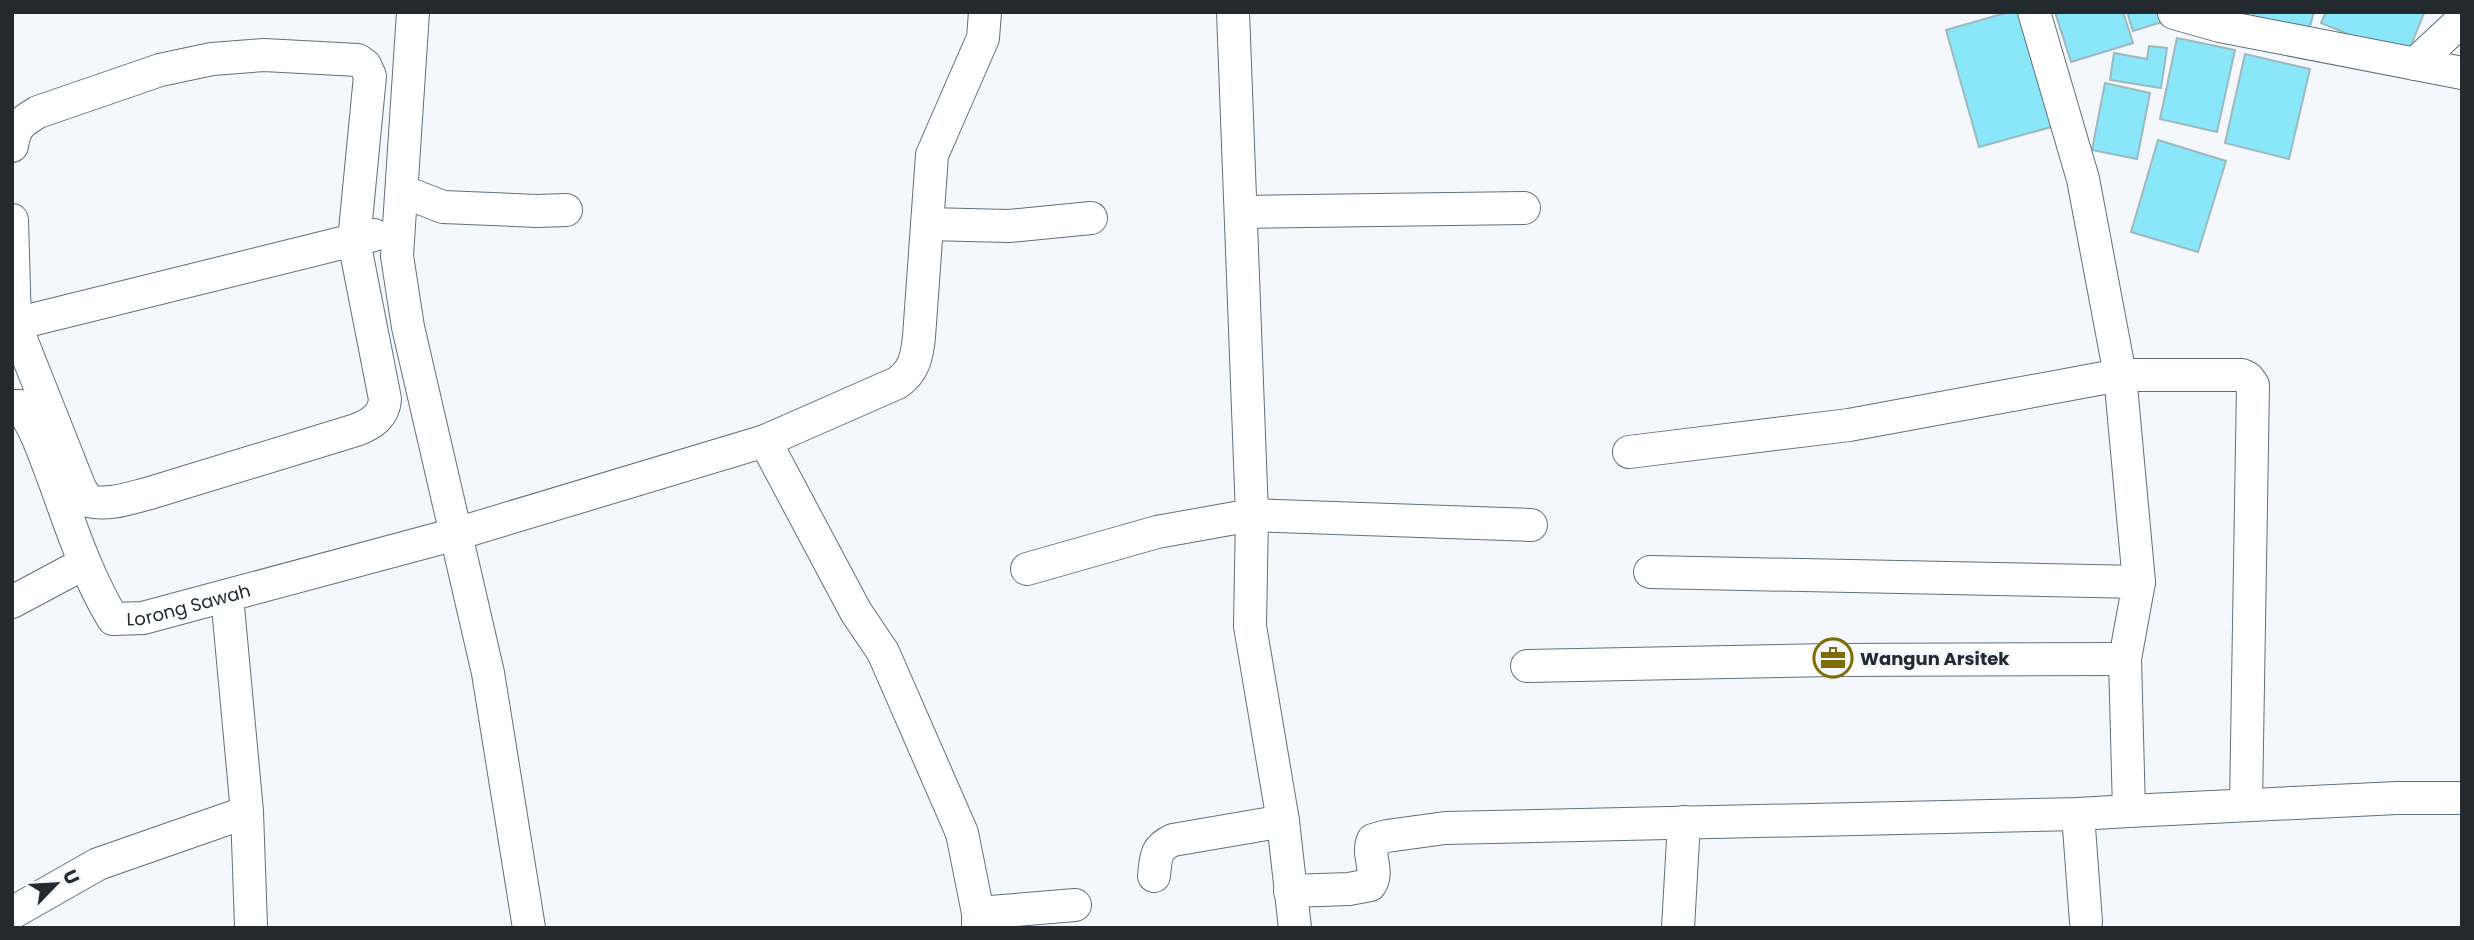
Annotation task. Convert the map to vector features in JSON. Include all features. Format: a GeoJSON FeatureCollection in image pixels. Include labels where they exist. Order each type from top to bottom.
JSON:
{"type":"FeatureCollection","features":[{"type":"Feature","properties":{"kind":"street"},"geometry":{"type":"LineString","coordinates":[[413,12],[397,256],[408,327],[488,673],[529,928]]}},
{"type":"Feature","properties":{"kind":"street","name":"Lorong Sawah"},"geometry":{"type":"LineString","coordinates":[[12,406],[20,406],[35,430],[85,563],[113,620],[143,618],[456,534],[765,441],[887,388],[906,377],[914,365],[918,345],[932,155],[983,38],[985,12]]}},
{"type":"Feature","properties":{"kind":"street"},"geometry":{"type":"LineString","coordinates":[[1233,12],[1252,515],[1250,626],[1283,821],[1295,928]]}},
{"type":"Feature","properties":{"kind":"street"},"geometry":{"type":"LineString","coordinates":[[2034,12],[2083,179],[2120,375],[2139,582],[2125,659],[2129,811]]}},
{"type":"Feature","properties":{"kind":"street"},"geometry":{"type":"LineString","coordinates":[[2174,13],[2220,26],[2462,73]]}},
{"type":"Feature","properties":{"kind":"street"},"geometry":{"type":"LineString","coordinates":[[2415,64],[2462,20]]}},
{"type":"Feature","properties":{"kind":"street"},"geometry":{"type":"LineString","coordinates":[[12,146],[14,131],[24,120],[160,70],[212,59],[264,54],[358,60],[365,65],[370,76],[354,241],[385,399],[382,413],[368,426],[139,496],[98,503],[88,501],[80,488],[16,324],[12,220]]}},
{"type":"Feature","properties":{"kind":"street"},"geometry":{"type":"LineString","coordinates":[[402,191],[443,206],[566,211]]}},
{"type":"Feature","properties":{"kind":"street"},"geometry":{"type":"LineString","coordinates":[[1242,212],[1524,208]]}},
{"type":"Feature","properties":{"kind":"street"},"geometry":{"type":"LineString","coordinates":[[927,224],[1009,226],[1091,218]]}},
{"type":"Feature","properties":{"kind":"street"},"geometry":{"type":"LineString","coordinates":[[16,324],[354,241],[399,227]]}},
{"type":"Feature","properties":{"kind":"street"},"geometry":{"type":"LineString","coordinates":[[1629,452],[1849,425],[2120,375],[2248,377],[2253,385],[2246,804]]}},
{"type":"Feature","properties":{"kind":"street"},"geometry":{"type":"LineString","coordinates":[[765,441],[856,612],[883,652],[962,833],[978,920],[1075,905]]}},
{"type":"Feature","properties":{"kind":"street"},"geometry":{"type":"LineString","coordinates":[[1027,569],[1157,532],[1252,515],[1531,525]]}},
{"type":"Feature","properties":{"kind":"street"},"geometry":{"type":"LineString","coordinates":[[12,601],[85,563]]}},
{"type":"Feature","properties":{"kind":"street"},"geometry":{"type":"LineString","coordinates":[[1650,572],[2139,582]]}},
{"type":"Feature","properties":{"kind":"street"},"geometry":{"type":"LineString","coordinates":[[228,596],[247,812],[251,926]]}},
{"type":"Feature","properties":{"kind":"street"},"geometry":{"type":"LineString","coordinates":[[1527,666],[1832,660],[2125,659]]}},
{"type":"Feature","properties":{"kind":"street"},"geometry":{"type":"LineString","coordinates":[[1290,891],[1349,889],[1370,885],[1375,876],[1370,848],[1374,841],[1387,836],[1446,828],[2078,814],[2246,804],[2462,797]]}},
{"type":"Feature","properties":{"kind":"street"},"geometry":{"type":"LineString","coordinates":[[12,913],[98,864],[247,812]]}},
{"type":"Feature","properties":{"kind":"street"},"geometry":{"type":"LineString","coordinates":[[2078,814],[2086,922]]}},
{"type":"Feature","properties":{"kind":"street"},"geometry":{"type":"LineString","coordinates":[[1154,876],[1156,856],[1162,845],[1173,840],[1283,821]]}},
{"type":"Feature","properties":{"kind":"street"},"geometry":{"type":"LineString","coordinates":[[1678,928],[1684,822]]}},
{"type":"Feature","properties":{"kind":"building"},"geometry":{"type":"Polygon","coordinates":[[[2009,12],[2023,12],[2055,126],[1979,147],[1946,30],[2009,12]]]}},
{"type":"Feature","properties":{"kind":"building"},"geometry":{"type":"Polygon","coordinates":[[[2055,12],[2123,12],[2133,43],[2071,62],[2055,12]]]}},
{"type":"Feature","properties":{"kind":"building"},"geometry":{"type":"Polygon","coordinates":[[[2127,12],[2159,12],[2162,22],[2133,31],[2127,12]]]}},
{"type":"Feature","properties":{"kind":"building"},"geometry":{"type":"Polygon","coordinates":[[[2254,12],[2314,12],[2307,36],[2252,19],[2254,12]]]}},
{"type":"Feature","properties":{"kind":"building"},"geometry":{"type":"Polygon","coordinates":[[[2326,12],[2424,13],[2406,58],[2321,23],[2326,12]]]}},
{"type":"Feature","properties":{"kind":"building"},"geometry":{"type":"Polygon","coordinates":[[[2177,38],[2235,50],[2217,132],[2160,119],[2177,38]]]}},
{"type":"Feature","properties":{"kind":"building"},"geometry":{"type":"Polygon","coordinates":[[[2149,46],[2167,48],[2161,88],[2110,80],[2114,53],[2147,59],[2149,46]]]}},
{"type":"Feature","properties":{"kind":"building"},"geometry":{"type":"Polygon","coordinates":[[[2245,54],[2310,69],[2289,159],[2225,143],[2245,54]]]}},
{"type":"Feature","properties":{"kind":"building"},"geometry":{"type":"Polygon","coordinates":[[[2105,83],[2150,93],[2137,159],[2092,150],[2105,83]]]}},
{"type":"Feature","properties":{"kind":"building"},"geometry":{"type":"Polygon","coordinates":[[[2158,140],[2226,161],[2198,252],[2131,232],[2158,140]]]}},
{"type":"Feature","properties":{"kind":"place","name":"Wangun Arsitek"},"geometry":{"type":"Point","coordinates":[1833,658]}}]}
